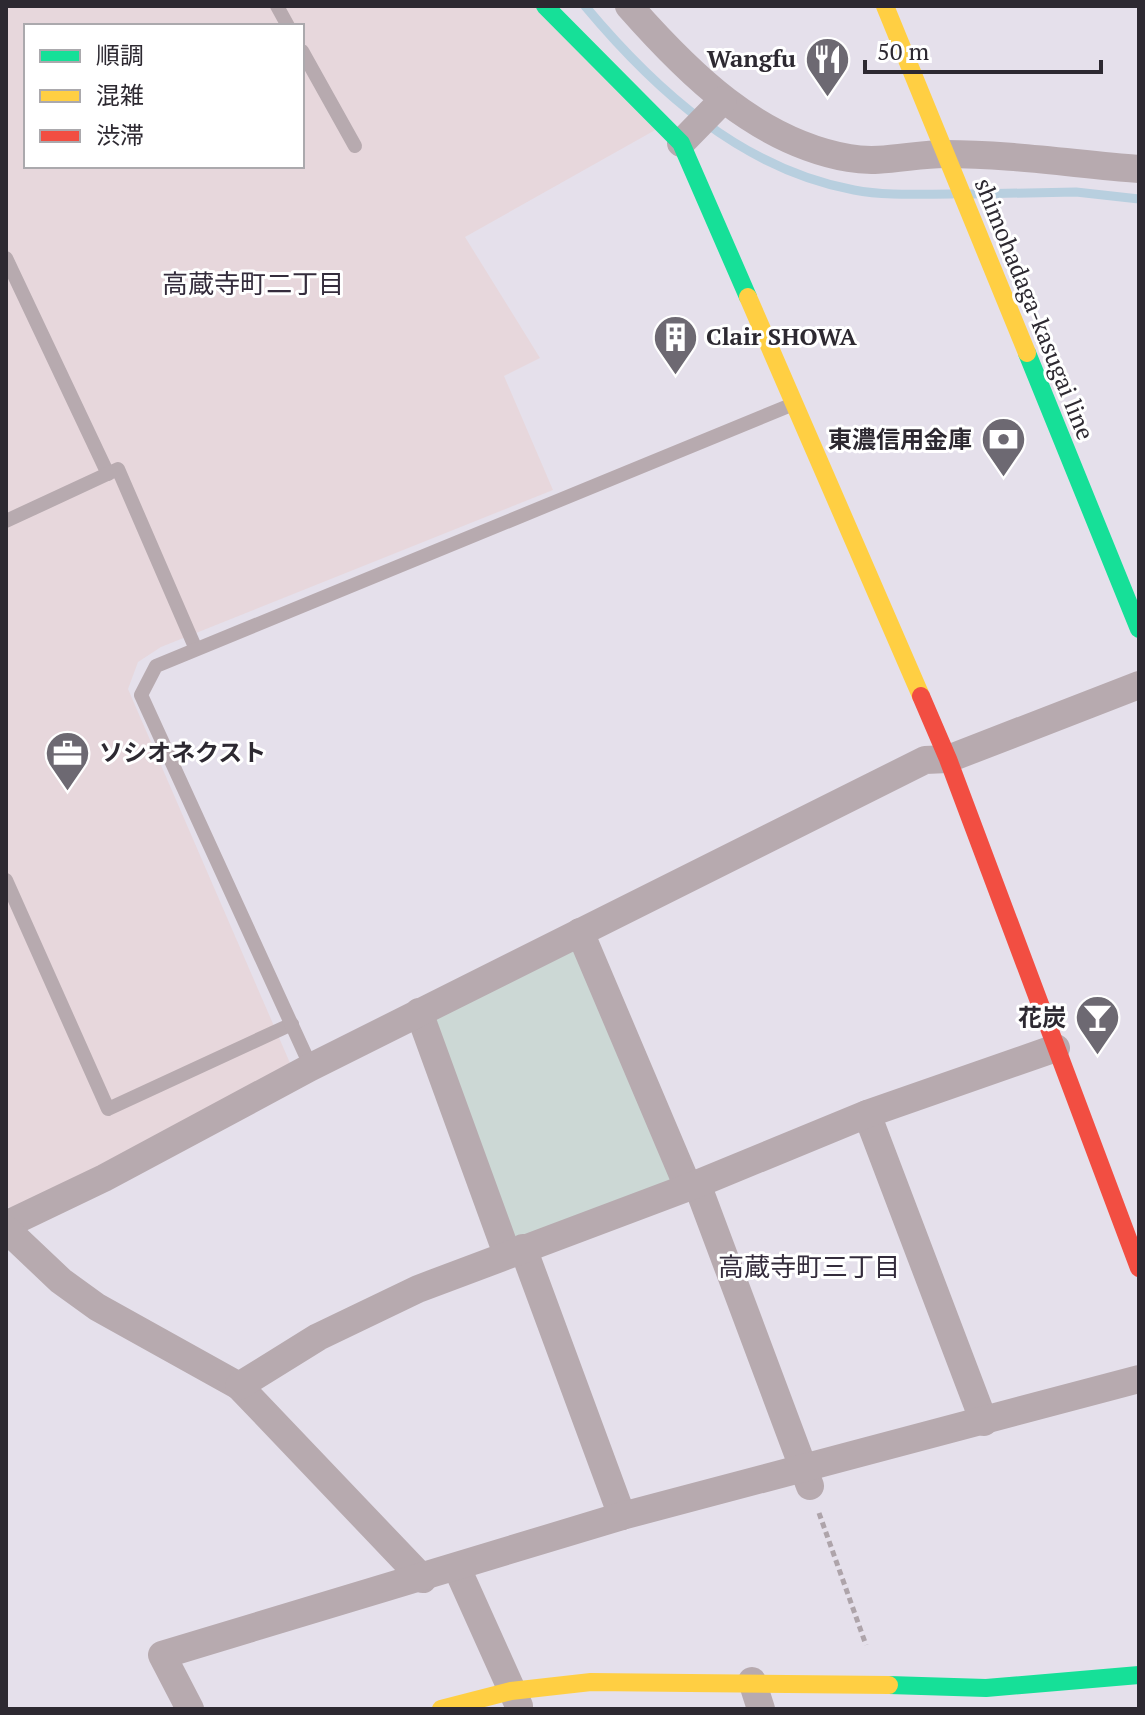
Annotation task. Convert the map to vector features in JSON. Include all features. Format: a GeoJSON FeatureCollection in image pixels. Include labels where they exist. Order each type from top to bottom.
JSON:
{"type":"FeatureCollection","features":[{"type":"Feature","properties":{"kind":"street"},"geometry":{"type":"LineString","coordinates":[[545,6],[681,143],[948,759],[1139,1268]]}},
{"type":"Feature","properties":{"kind":"street"},"geometry":{"type":"LineString","coordinates":[[629,6],[723,100],[787,141],[850,159],[1139,169]]}},
{"type":"Feature","properties":{"kind":"street","name":"shimohadaga-kasugai line"},"geometry":{"type":"LineString","coordinates":[[885,6],[1139,629]]}},
{"type":"Feature","properties":{"kind":"street"},"geometry":{"type":"LineString","coordinates":[[681,143],[723,100]]}},
{"type":"Feature","properties":{"kind":"street"},"geometry":{"type":"LineString","coordinates":[[423,1579],[239,1386],[97,1307],[61,1281],[6,1227],[419,1012],[925,760],[948,759],[1139,685]]}},
{"type":"Feature","properties":{"kind":"street"},"geometry":{"type":"LineString","coordinates":[[580,932],[693,1185],[807,1478]]}},
{"type":"Feature","properties":{"kind":"street"},"geometry":{"type":"LineString","coordinates":[[419,1012],[622,1516]]}},
{"type":"Feature","properties":{"kind":"street"},"geometry":{"type":"LineString","coordinates":[[239,1386],[318,1337],[418,1289],[693,1185],[867,1114],[1056,1048]]}},
{"type":"Feature","properties":{"kind":"street"},"geometry":{"type":"LineString","coordinates":[[867,1114],[984,1422]]}},
{"type":"Feature","properties":{"kind":"street"},"geometry":{"type":"LineString","coordinates":[[190,1709],[162,1655],[423,1579],[622,1516],[807,1478],[984,1422],[1139,1379]]}},
{"type":"Feature","properties":{"kind":"street"},"geometry":{"type":"LineString","coordinates":[[457,1568],[516,1700]]}},
{"type":"Feature","properties":{"kind":"street"},"geometry":{"type":"LineString","coordinates":[[441,1709],[516,1700],[591,1682],[752,1681],[986,1688],[1139,1675]]}},
{"type":"Feature","properties":{"kind":"street"},"geometry":{"type":"LineString","coordinates":[[752,1681],[761,1709]]}},
{"type":"Feature","properties":{"kind":"lane"},"geometry":{"type":"LineString","coordinates":[[277,6],[287,24]]}},
{"type":"Feature","properties":{"kind":"lane"},"geometry":{"type":"LineString","coordinates":[[304,55],[355,146]]}},
{"type":"Feature","properties":{"kind":"lane"},"geometry":{"type":"LineString","coordinates":[[6,258],[108,474]]}},
{"type":"Feature","properties":{"kind":"lane"},"geometry":{"type":"LineString","coordinates":[[311,1067],[141,695],[156,666],[195,647],[795,403]]}},
{"type":"Feature","properties":{"kind":"lane"},"geometry":{"type":"LineString","coordinates":[[6,521],[118,469],[195,647]]}},
{"type":"Feature","properties":{"kind":"lane"},"geometry":{"type":"LineString","coordinates":[[6,880],[108,1109],[292,1024]]}},
{"type":"Feature","properties":{"kind":"path"},"geometry":{"type":"LineString","coordinates":[[807,1478],[866,1645]]}},
{"type":"Feature","properties":{"kind":"shaded area"},"geometry":{"type":"Polygon","coordinates":[[[6,6],[535,6],[657,129],[465,237],[540,358],[504,376],[553,490],[161,647],[138,662],[128,689],[290,1063],[68,1185],[14,1210],[6,1206],[6,6]]]}},
{"type":"Feature","properties":{"kind":"shaded area"},"geometry":{"type":"Polygon","coordinates":[[[580,947],[677,1177],[522,1243],[507,1235],[435,1016],[580,947]]]}},
{"type":"Feature","properties":{"kind":"waterway"},"geometry":{"type":"LineString","coordinates":[[585,6],[641,68],[672,96],[738,145],[775,164],[813,180],[854,190],[890,194],[952,194]]}},
{"type":"Feature","properties":{"kind":"waterway"},"geometry":{"type":"LineString","coordinates":[[971,194],[1076,192],[1139,199]]}},
{"type":"Feature","properties":{"kind":"traffic: fast"},"geometry":{"type":"LineString","coordinates":[[545,6],[681,143],[748,297]]}},
{"type":"Feature","properties":{"kind":"traffic: fast"},"geometry":{"type":"LineString","coordinates":[[1027,353],[1139,629]]}},
{"type":"Feature","properties":{"kind":"traffic: fast"},"geometry":{"type":"LineString","coordinates":[[889,1685],[986,1688],[1139,1675]]}},
{"type":"Feature","properties":{"kind":"traffic: slow"},"geometry":{"type":"LineString","coordinates":[[885,6],[1027,353]]}},
{"type":"Feature","properties":{"kind":"traffic: slow"},"geometry":{"type":"LineString","coordinates":[[748,297],[921,696]]}},
{"type":"Feature","properties":{"kind":"traffic: slow"},"geometry":{"type":"LineString","coordinates":[[441,1709],[511,1691],[591,1682],[889,1685]]}},
{"type":"Feature","properties":{"kind":"traffic: jam"},"geometry":{"type":"LineString","coordinates":[[921,696],[948,759],[1139,1268]]}},
{"type":"Feature","properties":{"kind":"place","name":"Wangfu"},"geometry":{"type":"Point","coordinates":[827,98]}},
{"type":"Feature","properties":{"kind":"place","name":"Clair SHOWA"},"geometry":{"type":"Point","coordinates":[675,376]}},
{"type":"Feature","properties":{"kind":"place","name":"東濃信用金庫"},"geometry":{"type":"Point","coordinates":[1003,479]}},
{"type":"Feature","properties":{"kind":"place","name":"ソシオネクスト"},"geometry":{"type":"Point","coordinates":[68,792]}},
{"type":"Feature","properties":{"kind":"place","name":"花炭"},"geometry":{"type":"Point","coordinates":[1097,1057]}},
{"type":"Feature","properties":{"kind":"district","name":"高蔵寺町二丁目"},"geometry":{"type":"Point","coordinates":[253,284]}},
{"type":"Feature","properties":{"kind":"district","name":"高蔵寺町三丁目"},"geometry":{"type":"Point","coordinates":[809,1267]}}]}
